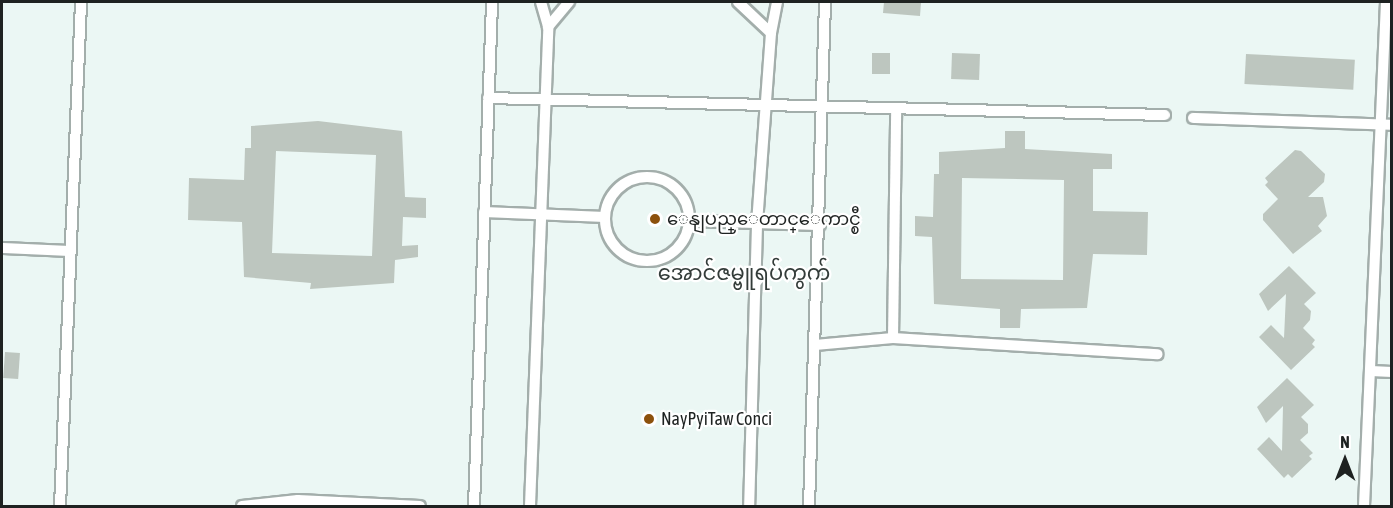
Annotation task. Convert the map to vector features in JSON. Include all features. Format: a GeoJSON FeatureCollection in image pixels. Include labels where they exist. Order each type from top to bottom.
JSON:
{"type":"FeatureCollection","features":[{"type":"Feature","properties":{"kind":"street"},"geometry":{"type":"LineString","coordinates":[[60,507],[81,2]]}},
{"type":"Feature","properties":{"kind":"street"},"geometry":{"type":"LineString","coordinates":[[474,507],[492,2]]}},
{"type":"Feature","properties":{"kind":"street"},"geometry":{"type":"LineString","coordinates":[[530,507],[548,27],[541,2]]}},
{"type":"Feature","properties":{"kind":"street"},"geometry":{"type":"LineString","coordinates":[[548,27],[569,2]]}},
{"type":"Feature","properties":{"kind":"street"},"geometry":{"type":"LineString","coordinates":[[738,2],[771,33]]}},
{"type":"Feature","properties":{"kind":"street"},"geometry":{"type":"LineString","coordinates":[[749,507],[763,108],[771,33],[777,2]]}},
{"type":"Feature","properties":{"kind":"street"},"geometry":{"type":"LineString","coordinates":[[809,507],[824,108],[825,2]]}},
{"type":"Feature","properties":{"kind":"street"},"geometry":{"type":"LineString","coordinates":[[1364,507],[1386,125],[1386,2]]}},
{"type":"Feature","properties":{"kind":"street"},"geometry":{"type":"LineString","coordinates":[[488,98],[763,108],[1165,115]]}},
{"type":"Feature","properties":{"kind":"street"},"geometry":{"type":"LineString","coordinates":[[893,338],[896,110]]}},
{"type":"Feature","properties":{"kind":"street"},"geometry":{"type":"LineString","coordinates":[[1193,118],[1386,125]]}},
{"type":"Feature","properties":{"kind":"street"},"geometry":{"type":"LineString","coordinates":[[657,177],[682,193],[690,221],[677,249],[650,261],[625,255],[614,245],[605,217],[615,191],[626,182],[657,177]]}},
{"type":"Feature","properties":{"kind":"street"},"geometry":{"type":"LineString","coordinates":[[484,212],[605,217]]}},
{"type":"Feature","properties":{"kind":"street"},"geometry":{"type":"LineString","coordinates":[[690,221],[758,225],[820,225]]}},
{"type":"Feature","properties":{"kind":"street"},"geometry":{"type":"LineString","coordinates":[[2,248],[70,251]]}},
{"type":"Feature","properties":{"kind":"street"},"geometry":{"type":"LineString","coordinates":[[815,345],[893,338],[1158,354]]}},
{"type":"Feature","properties":{"kind":"street"},"geometry":{"type":"LineString","coordinates":[[1371,371],[1392,372]]}},
{"type":"Feature","properties":{"kind":"street"},"geometry":{"type":"LineString","coordinates":[[243,507],[298,500],[420,507]]}},
{"type":"Feature","properties":{"kind":"building"},"geometry":{"type":"Polygon","coordinates":[[[884,2],[921,2],[920,16],[883,13],[884,2]]]}},
{"type":"Feature","properties":{"kind":"building"},"geometry":{"type":"Polygon","coordinates":[[[872,53],[890,53],[890,74],[872,74],[872,53]]]}},
{"type":"Feature","properties":{"kind":"building"},"geometry":{"type":"Polygon","coordinates":[[[952,53],[980,54],[979,80],[951,79],[952,53]]]}},
{"type":"Feature","properties":{"kind":"building"},"geometry":{"type":"Polygon","coordinates":[[[1246,54],[1355,60],[1353,90],[1244,84],[1246,54]]]}},
{"type":"Feature","properties":{"kind":"building"},"geometry":{"type":"Polygon","coordinates":[[[318,121],[402,131],[405,197],[426,198],[426,218],[403,217],[402,246],[418,245],[418,257],[395,260],[394,283],[310,289],[311,283],[244,277],[242,222],[188,220],[189,178],[244,180],[245,148],[251,148],[251,126],[318,121]],[[276,151],[272,253],[372,256],[376,155],[276,151]]]}},
{"type":"Feature","properties":{"kind":"building"},"geometry":{"type":"Polygon","coordinates":[[[1005,131],[1025,131],[1025,149],[1112,154],[1112,169],[1093,169],[1093,211],[1148,212],[1147,255],[1093,254],[1087,308],[1021,309],[1020,328],[1000,328],[1000,309],[934,304],[932,237],[915,236],[915,216],[933,217],[934,174],[939,174],[939,152],[1005,148],[1005,131]],[[962,178],[961,279],[1063,280],[1064,180],[962,178]]]}},
{"type":"Feature","properties":{"kind":"building"},"geometry":{"type":"Polygon","coordinates":[[[1295,150],[1301,151],[1325,174],[1324,182],[1308,197],[1323,197],[1327,216],[1318,226],[1322,231],[1293,254],[1263,220],[1263,214],[1278,199],[1265,185],[1268,182],[1265,178],[1295,150]]]}},
{"type":"Feature","properties":{"kind":"building"},"geometry":{"type":"Polygon","coordinates":[[[1289,266],[1316,293],[1304,304],[1311,311],[1310,320],[1303,328],[1315,340],[1312,344],[1315,347],[1291,370],[1259,337],[1271,325],[1284,338],[1286,294],[1268,311],[1259,294],[1289,266]]]}},
{"type":"Feature","properties":{"kind":"building"},"geometry":{"type":"Polygon","coordinates":[[[5,352],[20,353],[18,379],[3,378],[5,352]]]}},
{"type":"Feature","properties":{"kind":"building"},"geometry":{"type":"Polygon","coordinates":[[[1287,378],[1314,405],[1301,417],[1308,424],[1308,433],[1300,440],[1313,453],[1309,456],[1312,459],[1292,478],[1288,474],[1284,478],[1257,449],[1269,437],[1282,451],[1283,406],[1266,423],[1257,407],[1287,378]]]}},
{"type":"Feature","properties":{"kind":"place","name":"ေနျပည္ေတာင္ေကာင္စီ"},"geometry":{"type":"Point","coordinates":[655,219]}},
{"type":"Feature","properties":{"kind":"place","name":"NayPyiTaw Conci"},"geometry":{"type":"Point","coordinates":[649,419]}},
{"type":"Feature","properties":{"kind":"district","name":"အောင်ဇမ္ဗူရပ်ကွက်"},"geometry":{"type":"Point","coordinates":[744,272]}}]}
